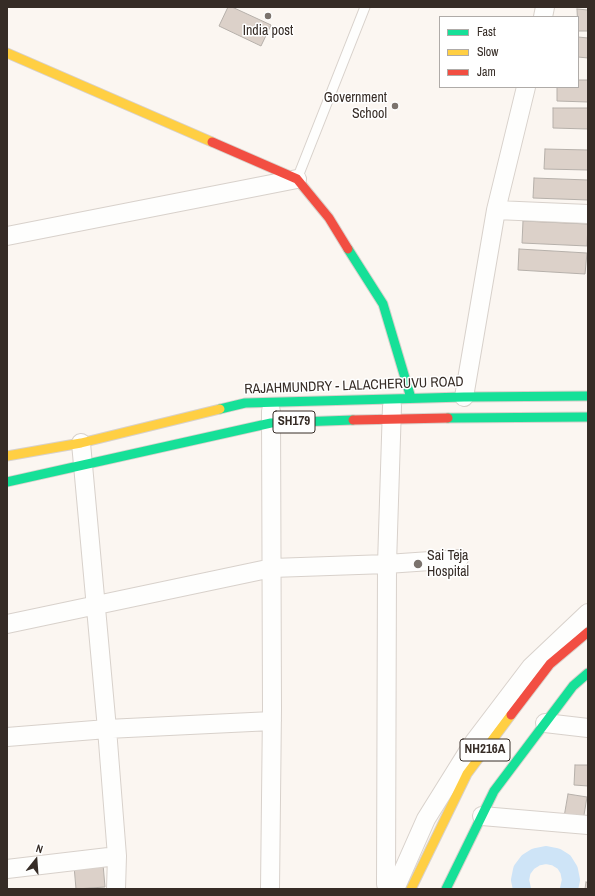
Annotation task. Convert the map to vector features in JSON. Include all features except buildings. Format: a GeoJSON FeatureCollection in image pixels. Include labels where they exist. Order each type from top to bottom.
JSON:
{"type":"FeatureCollection","features":[{"type":"Feature","properties":{"kind":"main road"},"geometry":{"type":"LineString","coordinates":[[7,53],[297,178],[329,218],[383,304],[411,398]]}},
{"type":"Feature","properties":{"kind":"main road","name":"RAJAHMUNDRY - LALACHERUVU ROAD"},"geometry":{"type":"LineString","coordinates":[[7,456],[81,443],[245,403],[392,398],[588,396]]}},
{"type":"Feature","properties":{"kind":"main road","name":"SH179"},"geometry":{"type":"LineString","coordinates":[[7,482],[271,423],[391,418],[588,417]]}},
{"type":"Feature","properties":{"kind":"main road","name":"NH216A"},"geometry":{"type":"LineString","coordinates":[[401,888],[467,774],[550,664],[588,632]]}},
{"type":"Feature","properties":{"kind":"main road","name":"NH216A"},"geometry":{"type":"LineString","coordinates":[[446,889],[494,791],[573,686],[588,673]]}},
{"type":"Feature","properties":{"kind":"street"},"geometry":{"type":"LineString","coordinates":[[464,397],[496,210],[526,88]]}},
{"type":"Feature","properties":{"kind":"street"},"geometry":{"type":"LineString","coordinates":[[7,236],[297,178]]}},
{"type":"Feature","properties":{"kind":"street"},"geometry":{"type":"LineString","coordinates":[[496,210],[588,214]]}},
{"type":"Feature","properties":{"kind":"street"},"geometry":{"type":"LineString","coordinates":[[392,398],[387,564],[386,884],[401,888],[426,819],[474,742],[531,667],[588,613]]}},
{"type":"Feature","properties":{"kind":"street"},"geometry":{"type":"LineString","coordinates":[[270,889],[272,721],[271,402]]}},
{"type":"Feature","properties":{"kind":"street"},"geometry":{"type":"LineString","coordinates":[[81,443],[107,729],[116,856],[116,889]]}},
{"type":"Feature","properties":{"kind":"street"},"geometry":{"type":"LineString","coordinates":[[7,624],[272,568],[387,564],[459,559]]}},
{"type":"Feature","properties":{"kind":"street"},"geometry":{"type":"LineString","coordinates":[[7,737],[107,729],[272,721]]}},
{"type":"Feature","properties":{"kind":"street"},"geometry":{"type":"LineString","coordinates":[[545,723],[588,728]]}},
{"type":"Feature","properties":{"kind":"street"},"geometry":{"type":"LineString","coordinates":[[482,816],[588,825]]}},
{"type":"Feature","properties":{"kind":"street"},"geometry":{"type":"LineString","coordinates":[[7,869],[116,856]]}},
{"type":"Feature","properties":{"kind":"lane"},"geometry":{"type":"LineString","coordinates":[[297,178],[365,7]]}},
{"type":"Feature","properties":{"kind":"waterway"},"geometry":{"type":"LineString","coordinates":[[522,889],[520,880],[522,870],[528,862],[536,857],[546,855],[556,857],[564,862],[569,870],[571,880],[569,889]]}},
{"type":"Feature","properties":{"kind":"traffic: fast"},"geometry":{"type":"LineString","coordinates":[[348,249],[383,304],[411,398]]}},
{"type":"Feature","properties":{"kind":"traffic: fast"},"geometry":{"type":"LineString","coordinates":[[220,409],[245,403],[464,397],[588,396]]}},
{"type":"Feature","properties":{"kind":"traffic: fast"},"geometry":{"type":"LineString","coordinates":[[448,418],[588,417]]}},
{"type":"Feature","properties":{"kind":"traffic: fast"},"geometry":{"type":"LineString","coordinates":[[7,482],[271,423],[353,420]]}},
{"type":"Feature","properties":{"kind":"traffic: fast"},"geometry":{"type":"LineString","coordinates":[[446,889],[494,791],[573,686],[588,673]]}},
{"type":"Feature","properties":{"kind":"traffic: slow"},"geometry":{"type":"LineString","coordinates":[[7,53],[212,142]]}},
{"type":"Feature","properties":{"kind":"traffic: slow"},"geometry":{"type":"LineString","coordinates":[[7,456],[81,443],[220,409]]}},
{"type":"Feature","properties":{"kind":"traffic: slow"},"geometry":{"type":"LineString","coordinates":[[411,889],[467,774],[511,715]]}},
{"type":"Feature","properties":{"kind":"traffic: jam"},"geometry":{"type":"LineString","coordinates":[[212,142],[297,179],[329,218],[348,249]]}},
{"type":"Feature","properties":{"kind":"traffic: jam"},"geometry":{"type":"LineString","coordinates":[[353,420],[448,418]]}},
{"type":"Feature","properties":{"kind":"traffic: jam"},"geometry":{"type":"LineString","coordinates":[[511,715],[550,664],[588,632]]}},
{"type":"Feature","properties":{"kind":"place","name":"India post"},"geometry":{"type":"Point","coordinates":[268,16]}},
{"type":"Feature","properties":{"kind":"place","name":"Government School"},"geometry":{"type":"Point","coordinates":[395,106]}},
{"type":"Feature","properties":{"kind":"place","name":"Sai Teja Hospital"},"geometry":{"type":"Point","coordinates":[418,564]}}]}
